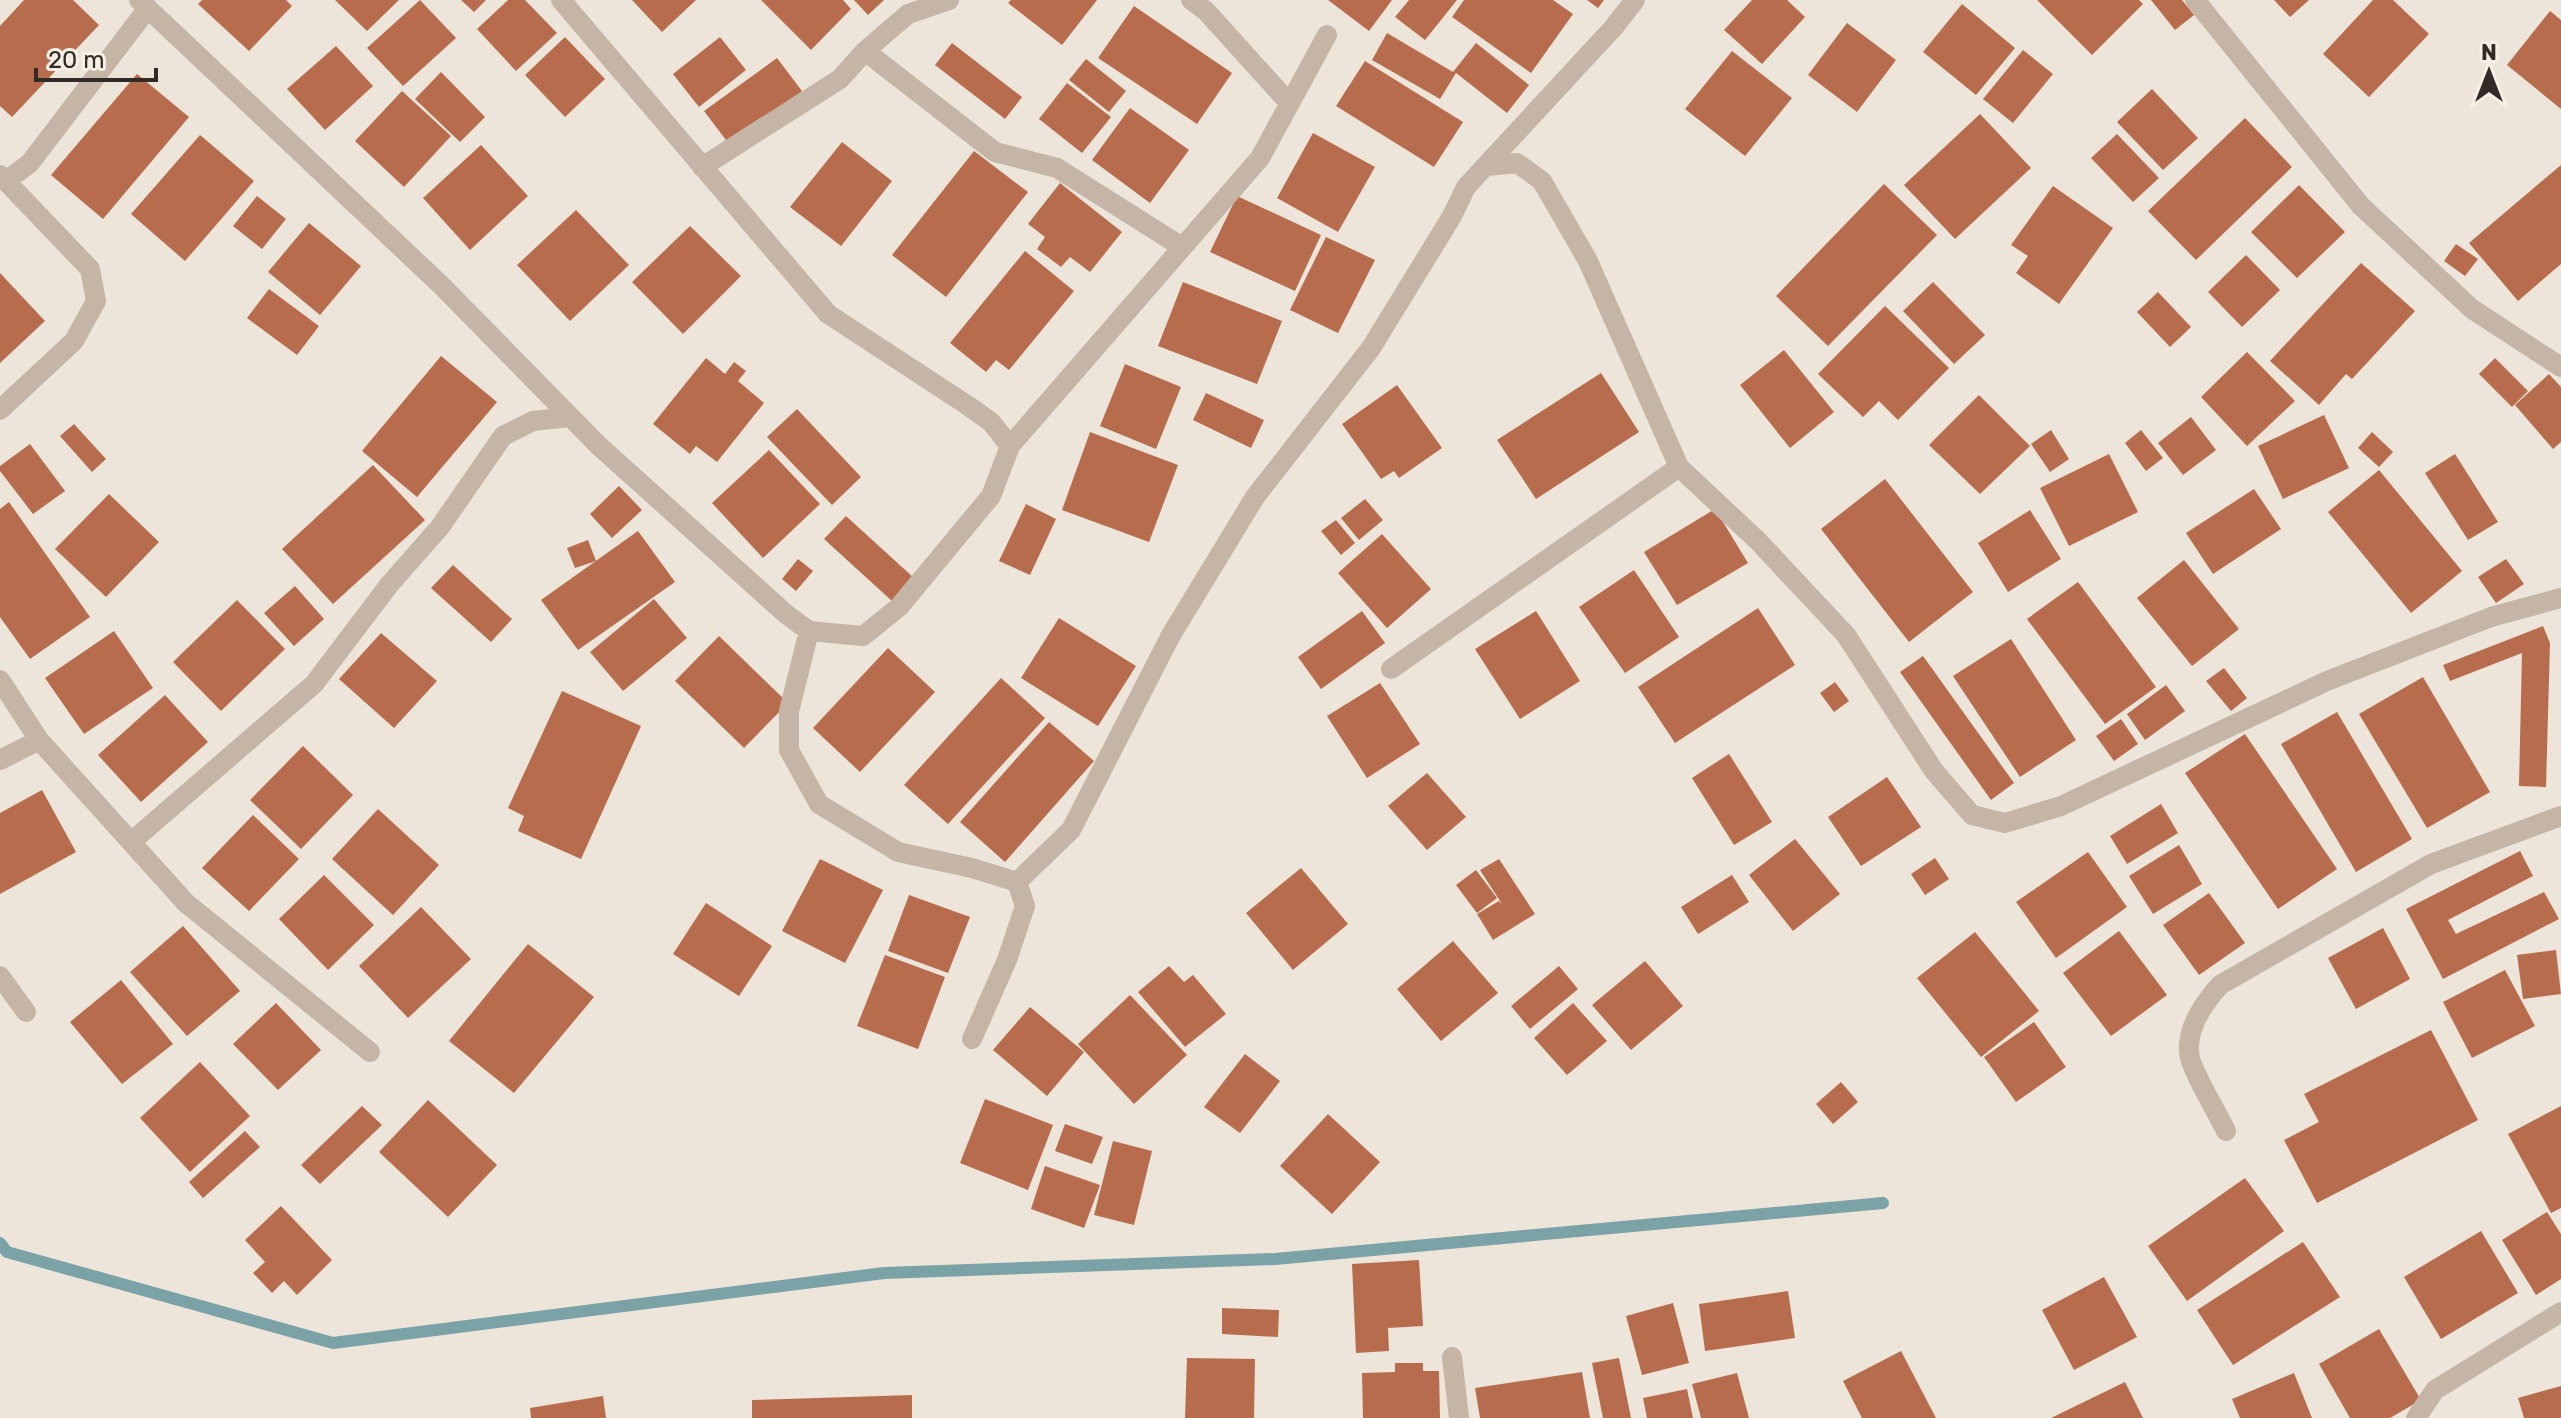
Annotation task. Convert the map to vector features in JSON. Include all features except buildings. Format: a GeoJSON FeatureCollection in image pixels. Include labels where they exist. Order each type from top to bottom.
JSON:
{"type":"FeatureCollection","features":[{"type":"Feature","properties":{"kind":"street"},"geometry":{"type":"LineString","coordinates":[[561,0],[828,314],[991,422],[1010,446]]}},
{"type":"Feature","properties":{"kind":"street"},"geometry":{"type":"LineString","coordinates":[[702,167],[840,79],[904,7],[949,0]]}},
{"type":"Feature","properties":{"kind":"street"},"geometry":{"type":"LineString","coordinates":[[1191,0],[1206,11],[1290,104]]}},
{"type":"Feature","properties":{"kind":"street"},"geometry":{"type":"LineString","coordinates":[[1017,882],[1071,830],[1171,635],[1255,497],[1371,348],[1452,216],[1466,187],[1635,0]]}},
{"type":"Feature","properties":{"kind":"street"},"geometry":{"type":"LineString","coordinates":[[2195,0],[2361,206],[2472,309],[2561,367]]}},
{"type":"Feature","properties":{"kind":"street"},"geometry":{"type":"LineString","coordinates":[[0,410],[74,341],[96,301],[90,269],[3,178],[30,163],[143,4],[443,287],[570,417],[767,598],[809,631],[863,636],[899,607],[991,496],[1010,446],[1260,158],[1327,35]]}},
{"type":"Feature","properties":{"kind":"street"},"geometry":{"type":"LineString","coordinates":[[865,51],[995,152],[1057,168],[1182,247]]}},
{"type":"Feature","properties":{"kind":"street"},"geometry":{"type":"LineString","coordinates":[[1486,166],[1517,163],[1542,181],[1588,261],[1679,467],[1758,541],[1846,635],[1934,771],[1972,815],[2005,823],[2061,806],[2327,681],[2491,617],[2561,598]]}},
{"type":"Feature","properties":{"kind":"street"},"geometry":{"type":"LineString","coordinates":[[131,842],[314,684],[389,585],[440,527],[503,436],[533,421],[570,417]]}},
{"type":"Feature","properties":{"kind":"street"},"geometry":{"type":"LineString","coordinates":[[1391,669],[1679,467]]}},
{"type":"Feature","properties":{"kind":"street"},"geometry":{"type":"LineString","coordinates":[[809,631],[789,711],[789,750],[819,804],[898,852],[972,868],[1017,882]]}},
{"type":"Feature","properties":{"kind":"street"},"geometry":{"type":"LineString","coordinates":[[0,680],[39,740],[186,903],[370,1052]]}},
{"type":"Feature","properties":{"kind":"street"},"geometry":{"type":"LineString","coordinates":[[0,760],[39,740]]}},
{"type":"Feature","properties":{"kind":"street"},"geometry":{"type":"LineString","coordinates":[[2226,1131],[2190,1057],[2192,1034],[2201,1007],[2220,985],[2431,864],[2561,816]]}},
{"type":"Feature","properties":{"kind":"street"},"geometry":{"type":"LineString","coordinates":[[972,1039],[1007,960],[1025,906],[1017,882]]}},
{"type":"Feature","properties":{"kind":"street"},"geometry":{"type":"LineString","coordinates":[[0,976],[26,1012]]}},
{"type":"Feature","properties":{"kind":"street"},"geometry":{"type":"LineString","coordinates":[[2416,1418],[2435,1390],[2561,1312]]}},
{"type":"Feature","properties":{"kind":"street"},"geometry":{"type":"LineString","coordinates":[[1452,1357],[1459,1418]]}},
{"type":"Feature","properties":{"kind":"waterway"},"geometry":{"type":"LineString","coordinates":[[0,1243],[7,1252],[333,1343],[884,1273],[1275,1259],[1883,1203]]}}]}
